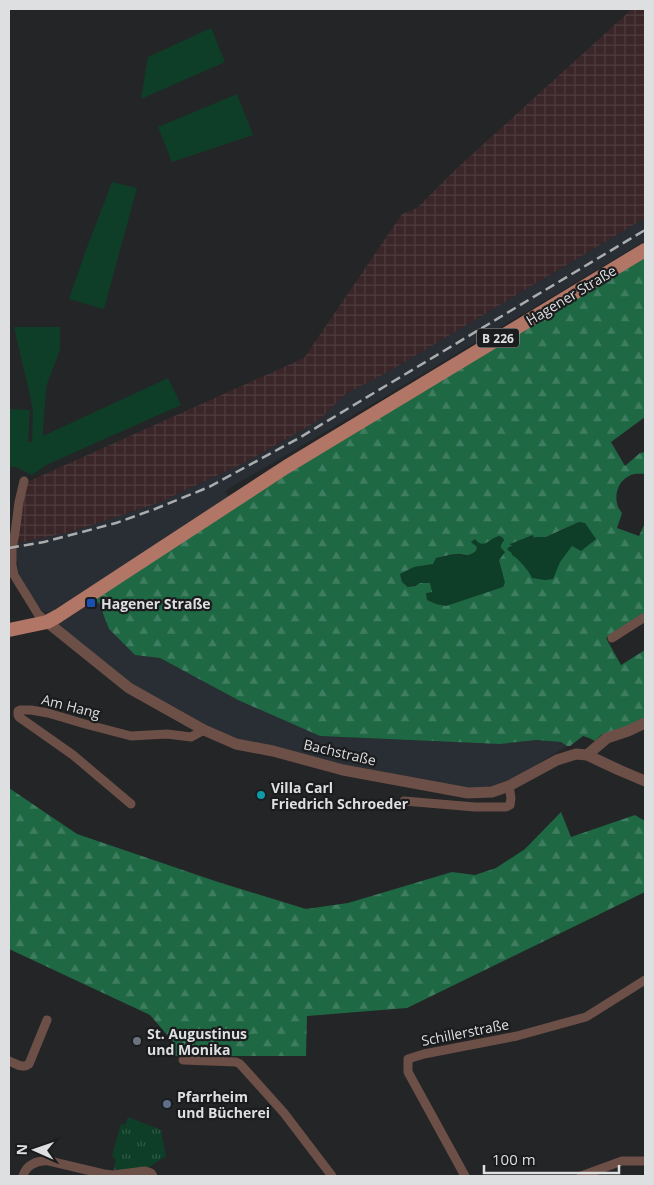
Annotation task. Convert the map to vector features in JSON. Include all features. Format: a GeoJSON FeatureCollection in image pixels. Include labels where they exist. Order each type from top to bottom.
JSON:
{"type":"FeatureCollection","features":[{"type":"Feature","properties":{"kind":"main road","name":"Hagener Straße"},"geometry":{"type":"LineString","coordinates":[[9,630],[47,622],[286,467],[645,250]]}},
{"type":"Feature","properties":{"kind":"street"},"geometry":{"type":"LineString","coordinates":[[24,481],[12,548],[12,565],[14,575],[38,614],[47,622]]}},
{"type":"Feature","properties":{"kind":"street"},"geometry":{"type":"LineString","coordinates":[[612,638],[645,617]]}},
{"type":"Feature","properties":{"kind":"street","name":"Bachstraße"},"geometry":{"type":"LineString","coordinates":[[47,622],[129,688],[204,730],[236,744],[273,751],[343,770],[468,793],[492,792],[509,786],[557,760],[576,754],[587,755]]}},
{"type":"Feature","properties":{"kind":"street","name":"Am Hang"},"geometry":{"type":"LineString","coordinates":[[131,804],[73,755],[19,717],[18,711],[31,710],[48,713],[132,736],[167,734],[191,737],[204,730]]}},
{"type":"Feature","properties":{"kind":"street"},"geometry":{"type":"LineString","coordinates":[[645,724],[607,738],[587,755],[645,781]]}},
{"type":"Feature","properties":{"kind":"street"},"geometry":{"type":"LineString","coordinates":[[404,801],[475,808],[506,807],[510,805],[511,798],[509,786]]}},
{"type":"Feature","properties":{"kind":"street","name":"Schillerstraße"},"geometry":{"type":"LineString","coordinates":[[465,1176],[408,1072],[408,1059],[424,1054],[517,1036],[586,1017],[645,980]]}},
{"type":"Feature","properties":{"kind":"street"},"geometry":{"type":"LineString","coordinates":[[9,1062],[21,1066],[29,1064],[47,1020]]}},
{"type":"Feature","properties":{"kind":"street"},"geometry":{"type":"LineString","coordinates":[[182,1060],[236,1062],[240,1064],[284,1112],[332,1176]]}},
{"type":"Feature","properties":{"kind":"street"},"geometry":{"type":"LineString","coordinates":[[23,1176],[30,1166],[38,1162],[49,1161],[104,1174],[113,1175],[145,1171],[153,1176]]}},
{"type":"Feature","properties":{"kind":"street"},"geometry":{"type":"LineString","coordinates":[[581,1176],[622,1162],[645,1161]]}},
{"type":"Feature","properties":{"kind":"shaded area"},"geometry":{"type":"Polygon","coordinates":[[[632,9],[645,9],[645,218],[388,372],[347,393],[318,421],[244,463],[158,503],[71,532],[18,543],[25,483],[304,358],[402,214],[417,208],[455,170],[632,9]]]}},
{"type":"Feature","properties":{"kind":"shaded area"},"geometry":{"type":"Polygon","coordinates":[[[645,218],[645,241],[225,491],[230,498],[54,610],[46,613],[39,608],[19,577],[18,564],[9,544],[71,532],[158,503],[244,463],[318,421],[347,393],[388,372],[645,218]]]}},
{"type":"Feature","properties":{"kind":"shaded area"},"geometry":{"type":"Polygon","coordinates":[[[89,599],[99,603],[109,629],[135,655],[160,658],[238,700],[320,736],[500,744],[536,740],[561,742],[567,746],[505,784],[468,790],[344,767],[236,741],[130,686],[56,624],[89,599]]]}},
{"type":"Feature","properties":{"kind":"green space"},"geometry":{"type":"Polygon","coordinates":[[[211,28],[225,62],[141,99],[148,57],[211,28]]]}},
{"type":"Feature","properties":{"kind":"green space"},"geometry":{"type":"Polygon","coordinates":[[[237,94],[253,135],[172,162],[158,127],[237,94]]]}},
{"type":"Feature","properties":{"kind":"green space"},"geometry":{"type":"Polygon","coordinates":[[[112,182],[137,188],[104,309],[69,299],[112,182]]]}},
{"type":"Feature","properties":{"kind":"green space"},"geometry":{"type":"Polygon","coordinates":[[[645,254],[645,417],[611,442],[625,466],[640,453],[645,452],[645,474],[633,474],[625,479],[618,487],[616,498],[622,513],[617,528],[639,536],[645,523],[645,613],[606,638],[621,665],[645,650],[645,718],[626,727],[601,735],[595,741],[583,736],[570,746],[561,742],[536,740],[500,744],[320,736],[238,700],[160,658],[135,655],[109,629],[99,603],[89,599],[235,506],[645,254]],[[579,522],[546,537],[534,538],[533,535],[510,544],[512,545],[507,549],[524,565],[532,578],[553,579],[560,562],[572,546],[581,551],[596,539],[585,523],[579,522]],[[500,536],[484,544],[475,539],[471,542],[477,547],[476,551],[470,554],[457,554],[436,558],[433,564],[414,567],[400,574],[402,582],[408,587],[420,583],[430,583],[432,592],[426,593],[427,600],[446,606],[503,587],[505,583],[499,560],[505,552],[501,548],[504,540],[500,536]]]}},
{"type":"Feature","properties":{"kind":"green space"},"geometry":{"type":"Polygon","coordinates":[[[14,327],[60,327],[60,350],[47,384],[43,436],[168,378],[181,405],[46,465],[32,475],[16,467],[9,467],[9,409],[30,410],[28,442],[32,442],[33,411],[14,327]]]}},
{"type":"Feature","properties":{"kind":"green space"},"geometry":{"type":"Polygon","coordinates":[[[579,522],[585,523],[596,539],[581,551],[560,562],[554,579],[525,578],[506,549],[510,544],[533,535],[550,535],[579,522]]]}},
{"type":"Feature","properties":{"kind":"green space"},"geometry":{"type":"Polygon","coordinates":[[[500,536],[504,538],[501,548],[505,552],[499,560],[505,583],[504,587],[446,606],[427,600],[426,593],[420,583],[409,587],[402,582],[400,574],[414,567],[433,564],[436,558],[457,554],[465,556],[476,551],[477,547],[471,542],[475,538],[492,540],[494,537],[500,536]]]}},
{"type":"Feature","properties":{"kind":"green space"},"geometry":{"type":"Polygon","coordinates":[[[9,788],[77,834],[218,882],[306,909],[348,903],[452,872],[475,875],[496,868],[525,849],[561,812],[571,837],[635,815],[645,821],[645,892],[407,1008],[307,1016],[306,1056],[174,1056],[175,1044],[150,1015],[9,949],[9,788]]]}},
{"type":"Feature","properties":{"kind":"green space"},"geometry":{"type":"Polygon","coordinates":[[[128,1117],[161,1130],[166,1156],[148,1168],[114,1172],[115,1158],[112,1156],[121,1124],[125,1125],[128,1117]]]}},
{"type":"Feature","properties":{"kind":"railway"},"geometry":{"type":"LineString","coordinates":[[9,548],[44,542],[116,523],[209,487],[299,438],[645,230]]}},
{"type":"Feature","properties":{"kind":"place","name":"Hagener Straße"},"geometry":{"type":"Point","coordinates":[91,603]}},
{"type":"Feature","properties":{"kind":"place","name":"Villa Carl Friedrich Schroeder"},"geometry":{"type":"Point","coordinates":[261,795]}},
{"type":"Feature","properties":{"kind":"place","name":"St. Augustinus und Monika"},"geometry":{"type":"Point","coordinates":[137,1041]}},
{"type":"Feature","properties":{"kind":"place","name":"Pfarrheim und Bücherei"},"geometry":{"type":"Point","coordinates":[167,1104]}}]}
